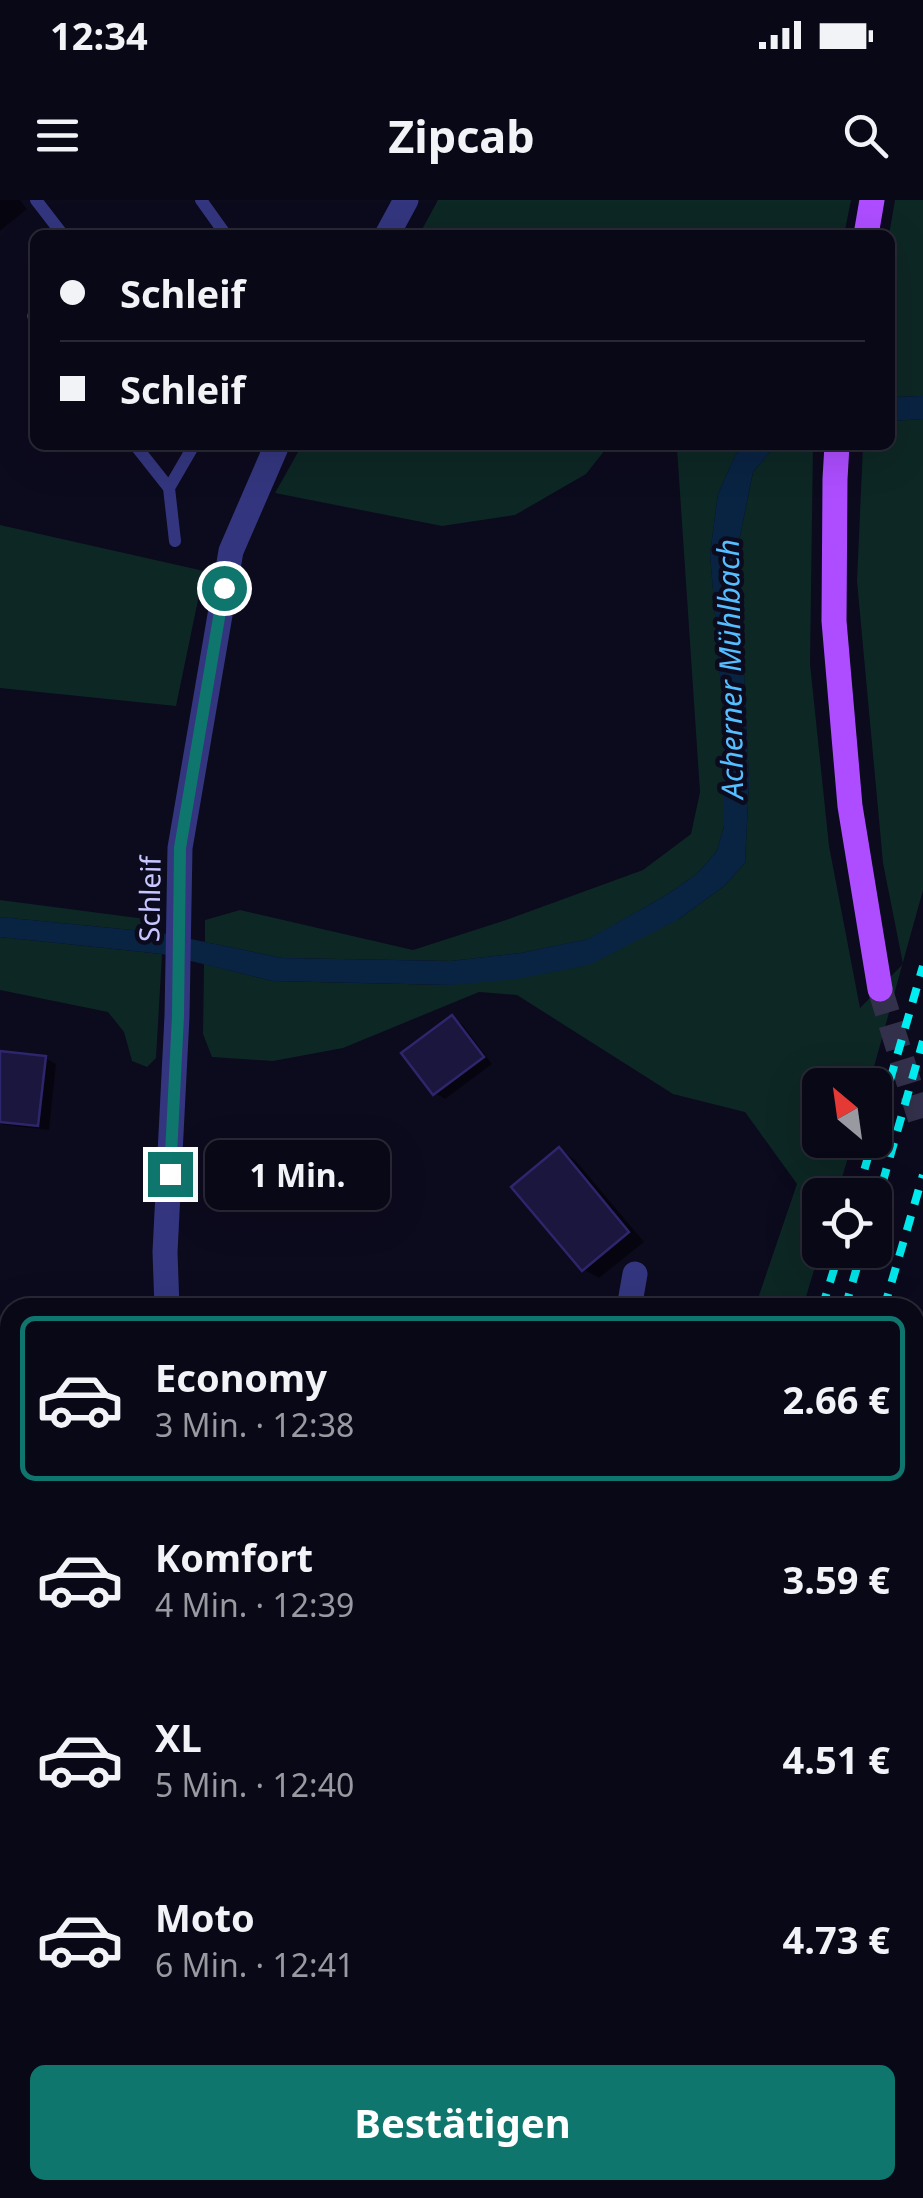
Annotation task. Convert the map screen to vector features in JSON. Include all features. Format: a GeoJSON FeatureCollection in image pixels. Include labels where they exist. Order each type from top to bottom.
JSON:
{"type":"FeatureCollection","features":[{"type":"Feature","properties":{"kind":"main road"},"geometry":{"type":"LineString","coordinates":[[867,230],[872,200]]}},
{"type":"Feature","properties":{"kind":"main road"},"geometry":{"type":"LineString","coordinates":[[837,450],[834,621],[850,806],[880,989]]}},
{"type":"Feature","properties":{"kind":"street"},"geometry":{"type":"LineString","coordinates":[[390,230],[406,200]]}},
{"type":"Feature","properties":{"kind":"street","name":"Schleif"},"geometry":{"type":"LineString","coordinates":[[167,1298],[165,1252],[178,1016],[180,848],[231,551],[275,450]]}},
{"type":"Feature","properties":{"kind":"street"},"geometry":{"type":"LineString","coordinates":[[631,1298],[635,1274]]}},
{"type":"Feature","properties":{"kind":"lane"},"geometry":{"type":"LineString","coordinates":[[36,200],[60,230]]}},
{"type":"Feature","properties":{"kind":"lane"},"geometry":{"type":"LineString","coordinates":[[201,200],[222,230]]}},
{"type":"Feature","properties":{"kind":"lane"},"geometry":{"type":"LineString","coordinates":[[139,450],[169,488],[175,541]]}},
{"type":"Feature","properties":{"kind":"lane"},"geometry":{"type":"LineString","coordinates":[[169,488],[191,450]]}},
{"type":"Feature","properties":{"kind":"green space"},"geometry":{"type":"Polygon","coordinates":[[[438,200],[851,200],[845,230],[422,230],[438,200]]]}},
{"type":"Feature","properties":{"kind":"green space"},"geometry":{"type":"Polygon","coordinates":[[[895,200],[923,200],[923,396],[895,397],[895,230],[890,230],[895,200]]]}},
{"type":"Feature","properties":{"kind":"green space"},"geometry":{"type":"Polygon","coordinates":[[[923,419],[923,890],[903,963],[883,863],[857,581],[863,450],[895,450],[895,421],[923,419]]]}},
{"type":"Feature","properties":{"kind":"green space"},"geometry":{"type":"Polygon","coordinates":[[[299,450],[605,450],[586,474],[515,515],[442,526],[275,493],[299,450]]]}},
{"type":"Feature","properties":{"kind":"green space"},"geometry":{"type":"Polygon","coordinates":[[[677,450],[740,450],[718,494],[710,554],[724,723],[724,826],[717,851],[697,874],[589,939],[521,953],[451,961],[282,958],[205,942],[205,920],[240,910],[413,950],[643,870],[691,834],[700,792],[677,450]]]}},
{"type":"Feature","properties":{"kind":"green space"},"geometry":{"type":"Polygon","coordinates":[[[772,450],[813,450],[810,664],[829,846],[860,1008],[902,965],[874,1068],[802,1068],[802,1158],[848,1158],[842,1178],[802,1178],[802,1268],[815,1268],[806,1298],[758,1298],[797,1184],[745,1112],[673,1094],[517,995],[479,992],[343,1048],[273,1061],[212,1057],[203,1034],[204,964],[272,981],[450,985],[679,919],[724,886],[745,863],[749,781],[738,546],[753,472],[772,450]]]}},
{"type":"Feature","properties":{"kind":"green space"},"geometry":{"type":"Polygon","coordinates":[[[0,525],[204,571],[176,706],[0,688],[0,525]]]}},
{"type":"Feature","properties":{"kind":"green space"},"geometry":{"type":"Polygon","coordinates":[[[0,900],[161,921],[162,933],[0,917],[0,900]]]}},
{"type":"Feature","properties":{"kind":"green space"},"geometry":{"type":"Polygon","coordinates":[[[0,937],[162,954],[156,1058],[147,1067],[132,1061],[124,1032],[108,1012],[0,990],[0,937]]]}},
{"type":"Feature","properties":{"kind":"water"},"geometry":{"type":"Polygon","coordinates":[[[923,396],[923,419],[895,421],[895,397],[923,396]]]}},
{"type":"Feature","properties":{"kind":"water","name":"Acherner Mühlbach"},"geometry":{"type":"Polygon","coordinates":[[[740,450],[772,450],[753,472],[738,546],[749,781],[745,863],[724,886],[679,919],[589,965],[516,979],[450,985],[272,981],[162,954],[0,937],[0,917],[162,933],[282,958],[451,961],[521,953],[588,939],[663,897],[697,874],[717,851],[724,826],[724,723],[710,554],[718,494],[740,450]]]}},
{"type":"Feature","properties":{"kind":"building"},"geometry":{"type":"Polygon","coordinates":[[[452,1015],[484,1057],[433,1095],[401,1053],[452,1015]]]}},
{"type":"Feature","properties":{"kind":"building"},"geometry":{"type":"Polygon","coordinates":[[[0,1051],[46,1056],[38,1126],[0,1122],[0,1051]]]}},
{"type":"Feature","properties":{"kind":"building"},"geometry":{"type":"Polygon","coordinates":[[[559,1147],[629,1232],[582,1271],[511,1187],[559,1147]]]}},
{"type":"Feature","properties":{"kind":"tunnel"},"geometry":{"type":"LineString","coordinates":[[880,989],[923,1128]]}},
{"type":"Feature","properties":{"kind":"railway"},"geometry":{"type":"LineString","coordinates":[[892,1073],[923,966]]}},
{"type":"Feature","properties":{"kind":"railway"},"geometry":{"type":"LineString","coordinates":[[884,1178],[923,1041]]}},
{"type":"Feature","properties":{"kind":"railway"},"geometry":{"type":"LineString","coordinates":[[862,1178],[868,1158]]}},
{"type":"Feature","properties":{"kind":"railway"},"geometry":{"type":"LineString","coordinates":[[887,1298],[923,1175]]}},
{"type":"Feature","properties":{"kind":"railway"},"geometry":{"type":"LineString","coordinates":[[825,1298],[834,1268]]}},
{"type":"Feature","properties":{"kind":"railway"},"geometry":{"type":"LineString","coordinates":[[848,1298],[857,1268]]}},
{"type":"Feature","properties":{"kind":"route"},"geometry":{"type":"LineString","coordinates":[[170,1174],[178,1016],[180,848],[224,588]]}}]}
